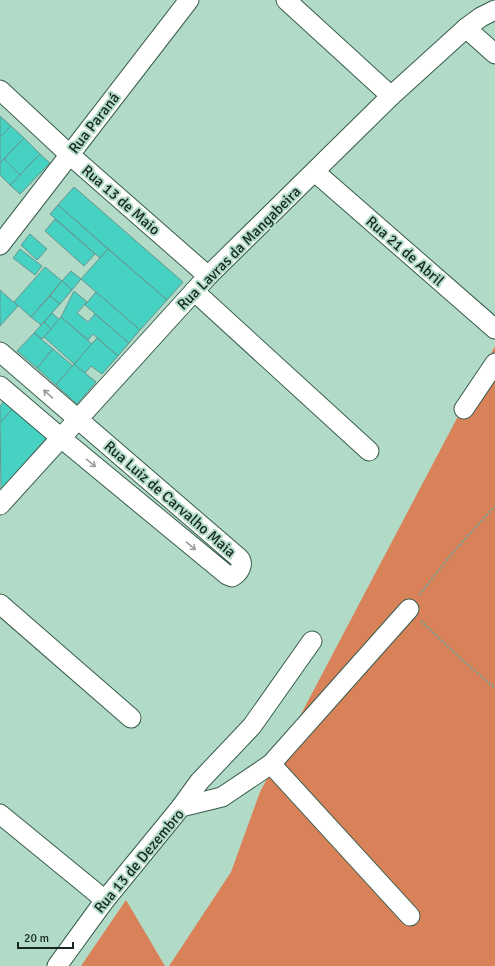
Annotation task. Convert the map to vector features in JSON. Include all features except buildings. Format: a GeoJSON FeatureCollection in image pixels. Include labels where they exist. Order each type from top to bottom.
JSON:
{"type":"FeatureCollection","features":[{"type":"Feature","properties":{"kind":"street","name":"Rua Paraná"},"geometry":{"type":"LineString","coordinates":[[0,246],[189,0]]}},
{"type":"Feature","properties":{"kind":"street"},"geometry":{"type":"LineString","coordinates":[[286,0],[391,96]]}},
{"type":"Feature","properties":{"kind":"street","name":"Rua Lavras da Mangabeira"},"geometry":{"type":"LineString","coordinates":[[0,505],[208,276],[391,96],[488,9]]}},
{"type":"Feature","properties":{"kind":"street"},"geometry":{"type":"LineString","coordinates":[[466,28],[495,54]]}},
{"type":"Feature","properties":{"kind":"street","name":"Rua 13 de Maio"},"geometry":{"type":"LineString","coordinates":[[0,90],[70,155],[208,276]]}},
{"type":"Feature","properties":{"kind":"street","name":"Rua 21 de Abril"},"geometry":{"type":"LineString","coordinates":[[315,172],[495,329]]}},
{"type":"Feature","properties":{"kind":"street"},"geometry":{"type":"LineString","coordinates":[[194,291],[369,451]]}},
{"type":"Feature","properties":{"kind":"street","name":"Rua Luiz de Carvalho Maia"},"geometry":{"type":"LineString","coordinates":[[0,352],[239,558],[242,561],[242,565],[237,574],[232,577],[227,575],[0,386]]}},
{"type":"Feature","properties":{"kind":"street"},"geometry":{"type":"LineString","coordinates":[[464,409],[495,363]]}},
{"type":"Feature","properties":{"kind":"street"},"geometry":{"type":"LineString","coordinates":[[0,604],[131,718]]}},
{"type":"Feature","properties":{"kind":"street"},"geometry":{"type":"LineString","coordinates":[[409,609],[270,764],[410,916]]}},
{"type":"Feature","properties":{"kind":"street"},"geometry":{"type":"LineString","coordinates":[[181,807],[199,782],[252,726],[312,641]]}},
{"type":"Feature","properties":{"kind":"street","name":"Rua 13 de Dezembro"},"geometry":{"type":"LineString","coordinates":[[57,966],[105,900],[181,807],[222,797],[270,764]]}},
{"type":"Feature","properties":{"kind":"street"},"geometry":{"type":"LineString","coordinates":[[0,814],[105,900]]}},
{"type":"Feature","properties":{"kind":"path"},"geometry":{"type":"LineString","coordinates":[[495,506],[455,550],[409,609],[458,656],[495,688]]}},
{"type":"Feature","properties":{"kind":"shaded area"},"geometry":{"type":"Polygon","coordinates":[[[495,346],[495,966],[169,966],[231,872],[260,792],[495,346]]]}},
{"type":"Feature","properties":{"kind":"shaded area"},"geometry":{"type":"Polygon","coordinates":[[[126,900],[165,966],[81,966],[126,900]]]}}]}
